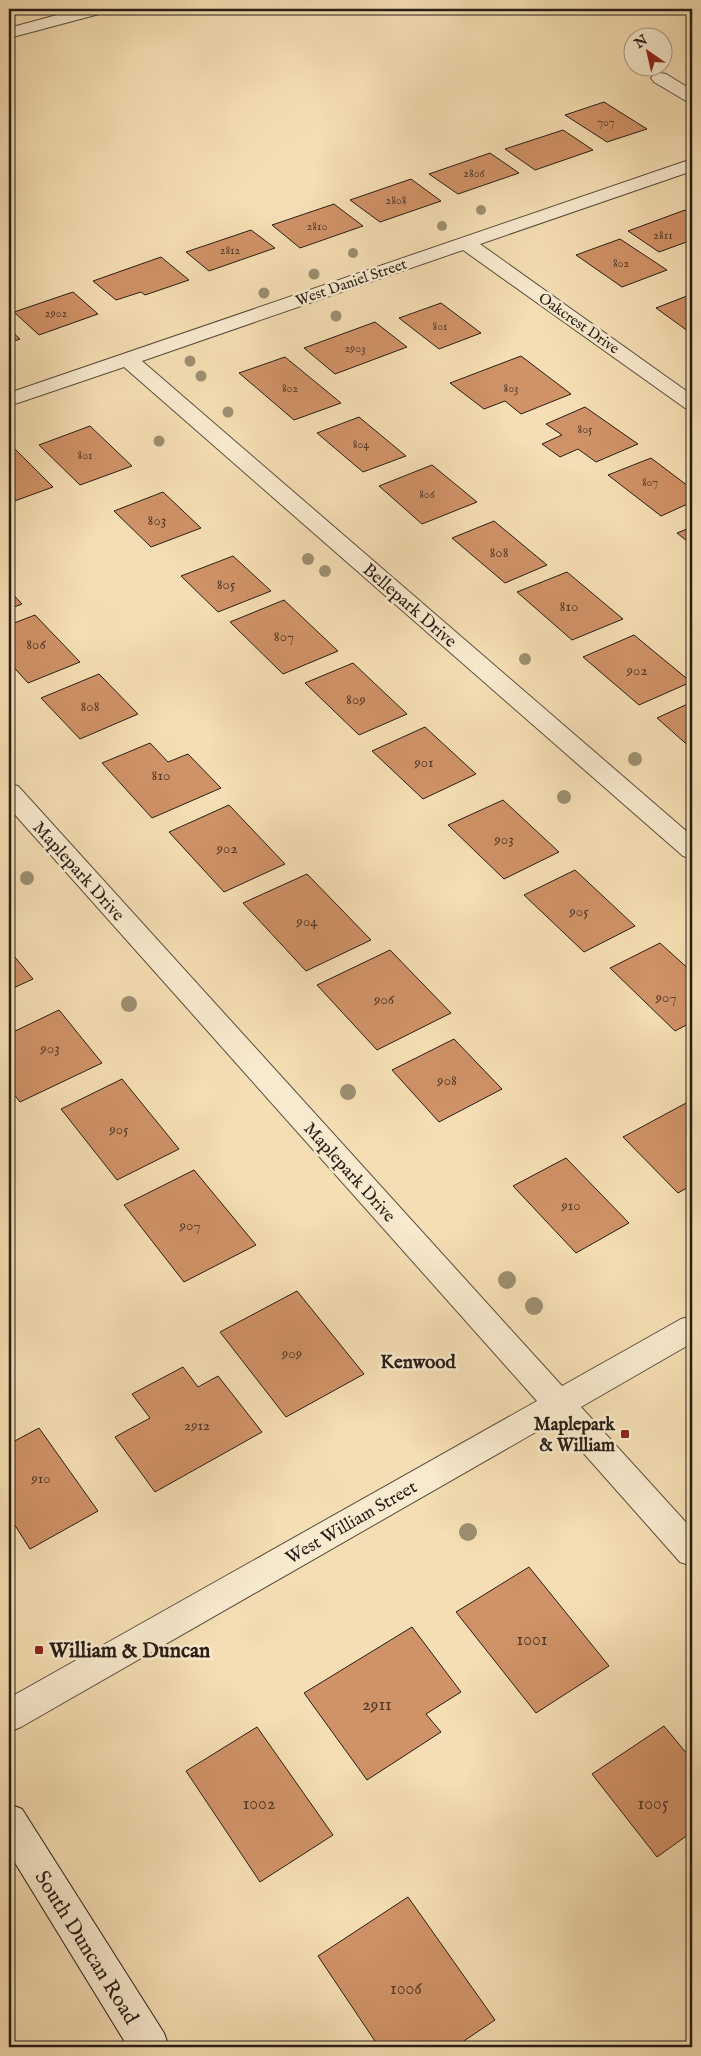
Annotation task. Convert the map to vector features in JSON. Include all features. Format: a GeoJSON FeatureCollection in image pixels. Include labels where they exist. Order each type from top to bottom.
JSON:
{"type":"FeatureCollection","features":[{"type":"Feature","properties":{"kind":"street"},"geometry":{"type":"LineString","coordinates":[[9,34],[97,9]]}},
{"type":"Feature","properties":{"kind":"street"},"geometry":{"type":"LineString","coordinates":[[660,78],[692,97]]}},
{"type":"Feature","properties":{"kind":"street","name":"West Daniel Street"},"geometry":{"type":"LineString","coordinates":[[9,400],[692,165]]}},
{"type":"Feature","properties":{"kind":"street","name":"Oakcrest Drive"},"geometry":{"type":"LineString","coordinates":[[465,243],[692,404]]}},
{"type":"Feature","properties":{"kind":"street","name":"Bellepark Drive"},"geometry":{"type":"LineString","coordinates":[[127,359],[692,850]]}},
{"type":"Feature","properties":{"kind":"street","name":"Maplepark Drive"},"geometry":{"type":"LineString","coordinates":[[9,792],[692,1552]]}},
{"type":"Feature","properties":{"kind":"street","name":"West William Street"},"geometry":{"type":"LineString","coordinates":[[9,1716],[692,1328]]}},
{"type":"Feature","properties":{"kind":"street","name":"South Duncan Road"},"geometry":{"type":"LineString","coordinates":[[9,1821],[150,2047]]}},
{"type":"Feature","properties":{"kind":"building"},"geometry":{"type":"Polygon","coordinates":[[[604,102],[647,129],[607,142],[565,115],[604,102]]]}},
{"type":"Feature","properties":{"kind":"building"},"geometry":{"type":"Polygon","coordinates":[[[563,130],[593,150],[535,170],[505,149],[563,130]]]}},
{"type":"Feature","properties":{"kind":"building"},"geometry":{"type":"Polygon","coordinates":[[[490,153],[519,173],[458,194],[429,174],[490,153]]]}},
{"type":"Feature","properties":{"kind":"building"},"geometry":{"type":"Polygon","coordinates":[[[411,179],[441,201],[380,222],[350,200],[411,179]]]}},
{"type":"Feature","properties":{"kind":"building"},"geometry":{"type":"Polygon","coordinates":[[[334,204],[363,226],[300,248],[272,225],[334,204]]]}},
{"type":"Feature","properties":{"kind":"building"},"geometry":{"type":"Polygon","coordinates":[[[685,210],[692,215],[692,240],[659,252],[628,231],[685,210]]]}},
{"type":"Feature","properties":{"kind":"building"},"geometry":{"type":"Polygon","coordinates":[[[251,230],[275,248],[209,271],[186,252],[251,230]]]}},
{"type":"Feature","properties":{"kind":"building"},"geometry":{"type":"Polygon","coordinates":[[[620,239],[667,270],[622,287],[576,255],[620,239]]]}},
{"type":"Feature","properties":{"kind":"building"},"geometry":{"type":"Polygon","coordinates":[[[161,257],[189,280],[145,295],[141,292],[116,300],[93,281],[161,257]]]}},
{"type":"Feature","properties":{"kind":"building"},"geometry":{"type":"Polygon","coordinates":[[[73,292],[98,314],[39,335],[14,312],[73,292]]]}},
{"type":"Feature","properties":{"kind":"building"},"geometry":{"type":"Polygon","coordinates":[[[692,294],[692,334],[656,308],[692,294]]]}},
{"type":"Feature","properties":{"kind":"building"},"geometry":{"type":"Polygon","coordinates":[[[441,303],[481,333],[439,349],[399,318],[441,303]]]}},
{"type":"Feature","properties":{"kind":"building"},"geometry":{"type":"Polygon","coordinates":[[[375,322],[407,347],[335,374],[304,348],[375,322]]]}},
{"type":"Feature","properties":{"kind":"building"},"geometry":{"type":"Polygon","coordinates":[[[9,329],[20,339],[9,343],[9,329]]]}},
{"type":"Feature","properties":{"kind":"building"},"geometry":{"type":"Polygon","coordinates":[[[521,356],[571,394],[521,414],[505,401],[484,409],[450,383],[521,356]]]}},
{"type":"Feature","properties":{"kind":"building"},"geometry":{"type":"Polygon","coordinates":[[[285,357],[341,403],[294,420],[239,373],[285,357]]]}},
{"type":"Feature","properties":{"kind":"building"},"geometry":{"type":"Polygon","coordinates":[[[585,407],[638,444],[596,462],[578,449],[560,457],[542,444],[562,435],[546,424],[585,407]]]}},
{"type":"Feature","properties":{"kind":"building"},"geometry":{"type":"Polygon","coordinates":[[[359,417],[406,456],[363,472],[317,433],[359,417]]]}},
{"type":"Feature","properties":{"kind":"building"},"geometry":{"type":"Polygon","coordinates":[[[90,426],[132,466],[80,485],[39,445],[90,426]]]}},
{"type":"Feature","properties":{"kind":"building"},"geometry":{"type":"Polygon","coordinates":[[[15,449],[53,487],[9,503],[9,451],[15,449]]]}},
{"type":"Feature","properties":{"kind":"building"},"geometry":{"type":"Polygon","coordinates":[[[651,458],[692,489],[692,502],[661,516],[608,475],[651,458]]]}},
{"type":"Feature","properties":{"kind":"building"},"geometry":{"type":"Polygon","coordinates":[[[432,465],[477,502],[422,524],[379,486],[432,465]]]}},
{"type":"Feature","properties":{"kind":"building"},"geometry":{"type":"Polygon","coordinates":[[[163,492],[201,528],[151,547],[114,511],[163,492]]]}},
{"type":"Feature","properties":{"kind":"building"},"geometry":{"type":"Polygon","coordinates":[[[494,521],[547,565],[505,583],[452,538],[494,521]]]}},
{"type":"Feature","properties":{"kind":"building"},"geometry":{"type":"Polygon","coordinates":[[[692,527],[692,545],[677,533],[692,527]]]}},
{"type":"Feature","properties":{"kind":"building"},"geometry":{"type":"Polygon","coordinates":[[[233,556],[271,591],[218,612],[181,576],[233,556]]]}},
{"type":"Feature","properties":{"kind":"building"},"geometry":{"type":"Polygon","coordinates":[[[567,572],[623,619],[572,640],[517,592],[567,572]]]}},
{"type":"Feature","properties":{"kind":"building"},"geometry":{"type":"Polygon","coordinates":[[[9,590],[22,604],[9,609],[9,590]]]}},
{"type":"Feature","properties":{"kind":"building"},"geometry":{"type":"Polygon","coordinates":[[[284,600],[338,651],[283,674],[230,622],[284,600]]]}},
{"type":"Feature","properties":{"kind":"building"},"geometry":{"type":"Polygon","coordinates":[[[35,615],[80,662],[28,683],[9,662],[9,625],[35,615]]]}},
{"type":"Feature","properties":{"kind":"building"},"geometry":{"type":"Polygon","coordinates":[[[634,635],[691,682],[639,705],[583,657],[634,635]]]}},
{"type":"Feature","properties":{"kind":"building"},"geometry":{"type":"Polygon","coordinates":[[[353,663],[407,714],[359,735],[305,683],[353,663]]]}},
{"type":"Feature","properties":{"kind":"building"},"geometry":{"type":"Polygon","coordinates":[[[99,674],[138,714],[80,739],[41,698],[99,674]]]}},
{"type":"Feature","properties":{"kind":"building"},"geometry":{"type":"Polygon","coordinates":[[[692,702],[692,749],[657,718],[692,702]]]}},
{"type":"Feature","properties":{"kind":"building"},"geometry":{"type":"Polygon","coordinates":[[[425,727],[476,774],[423,799],[372,751],[425,727]]]}},
{"type":"Feature","properties":{"kind":"building"},"geometry":{"type":"Polygon","coordinates":[[[150,743],[168,762],[188,754],[221,788],[152,818],[102,763],[150,743]]]}},
{"type":"Feature","properties":{"kind":"building"},"geometry":{"type":"Polygon","coordinates":[[[503,800],[559,852],[504,879],[448,825],[503,800]]]}},
{"type":"Feature","properties":{"kind":"building"},"geometry":{"type":"Polygon","coordinates":[[[229,805],[285,864],[224,892],[169,832],[229,805]]]}},
{"type":"Feature","properties":{"kind":"building"},"geometry":{"type":"Polygon","coordinates":[[[575,870],[635,926],[584,952],[524,895],[575,870]]]}},
{"type":"Feature","properties":{"kind":"building"},"geometry":{"type":"Polygon","coordinates":[[[307,874],[371,940],[306,971],[243,903],[307,874]]]}},
{"type":"Feature","properties":{"kind":"building"},"geometry":{"type":"Polygon","coordinates":[[[660,943],[692,972],[692,1022],[675,1031],[610,968],[660,943]]]}},
{"type":"Feature","properties":{"kind":"building"},"geometry":{"type":"Polygon","coordinates":[[[9,950],[33,979],[9,990],[9,950]]]}},
{"type":"Feature","properties":{"kind":"building"},"geometry":{"type":"Polygon","coordinates":[[[390,950],[451,1013],[377,1050],[317,985],[390,950]]]}},
{"type":"Feature","properties":{"kind":"building"},"geometry":{"type":"Polygon","coordinates":[[[59,1010],[102,1063],[20,1102],[9,1088],[9,1034],[59,1010]]]}},
{"type":"Feature","properties":{"kind":"building"},"geometry":{"type":"Polygon","coordinates":[[[454,1039],[502,1089],[439,1122],[392,1070],[454,1039]]]}},
{"type":"Feature","properties":{"kind":"building"},"geometry":{"type":"Polygon","coordinates":[[[122,1079],[179,1149],[117,1180],[61,1109],[122,1079]]]}},
{"type":"Feature","properties":{"kind":"building"},"geometry":{"type":"Polygon","coordinates":[[[688,1102],[692,1106],[692,1185],[678,1193],[623,1137],[688,1102]]]}},
{"type":"Feature","properties":{"kind":"building"},"geometry":{"type":"Polygon","coordinates":[[[566,1158],[629,1223],[576,1253],[513,1186],[566,1158]]]}},
{"type":"Feature","properties":{"kind":"building"},"geometry":{"type":"Polygon","coordinates":[[[194,1170],[256,1245],[184,1282],[124,1205],[194,1170]]]}},
{"type":"Feature","properties":{"kind":"building"},"geometry":{"type":"Polygon","coordinates":[[[297,1291],[364,1374],[286,1417],[220,1332],[297,1291]]]}},
{"type":"Feature","properties":{"kind":"building"},"geometry":{"type":"Polygon","coordinates":[[[183,1367],[198,1387],[218,1376],[262,1432],[155,1492],[115,1437],[150,1418],[132,1394],[183,1367]]]}},
{"type":"Feature","properties":{"kind":"building"},"geometry":{"type":"Polygon","coordinates":[[[39,1428],[98,1511],[30,1549],[9,1516],[9,1444],[39,1428]]]}},
{"type":"Feature","properties":{"kind":"building"},"geometry":{"type":"Polygon","coordinates":[[[529,1567],[609,1666],[536,1713],[456,1612],[529,1567]]]}},
{"type":"Feature","properties":{"kind":"building"},"geometry":{"type":"Polygon","coordinates":[[[412,1627],[461,1692],[426,1714],[441,1732],[367,1780],[304,1693],[412,1627]]]}},
{"type":"Feature","properties":{"kind":"building"},"geometry":{"type":"Polygon","coordinates":[[[664,1726],[692,1760],[692,1832],[657,1857],[592,1774],[664,1726]]]}},
{"type":"Feature","properties":{"kind":"building"},"geometry":{"type":"Polygon","coordinates":[[[257,1727],[333,1835],[260,1882],[186,1771],[257,1727]]]}},
{"type":"Feature","properties":{"kind":"building"},"geometry":{"type":"Polygon","coordinates":[[[408,1897],[495,2020],[455,2047],[379,2047],[318,1956],[408,1897]]]}},
{"type":"Feature","properties":{"kind":"place","name":"Maplepark & William"},"geometry":{"type":"Point","coordinates":[625,1434]}},
{"type":"Feature","properties":{"kind":"place","name":"William & Duncan"},"geometry":{"type":"Point","coordinates":[39,1650]}},
{"type":"Feature","properties":{"kind":"district","name":"Kenwood"},"geometry":{"type":"Point","coordinates":[418,1361]}}]}
